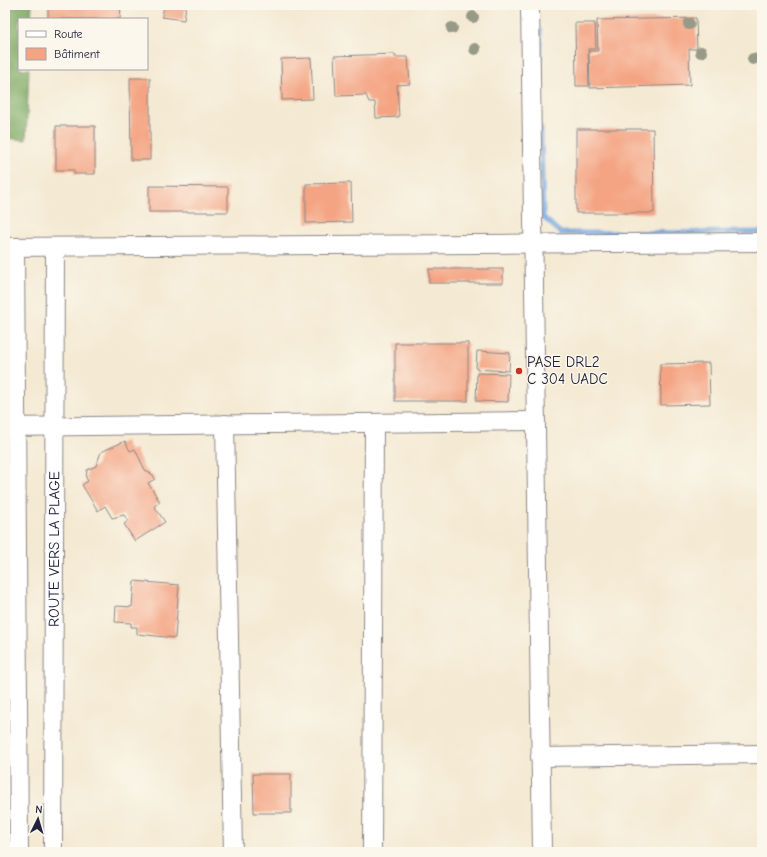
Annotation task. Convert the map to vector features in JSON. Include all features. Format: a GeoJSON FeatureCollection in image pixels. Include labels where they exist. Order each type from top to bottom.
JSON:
{"type":"FeatureCollection","features":[{"type":"Feature","properties":{"kind":"street"},"geometry":{"type":"LineString","coordinates":[[530,5],[542,852]]}},
{"type":"Feature","properties":{"kind":"street"},"geometry":{"type":"LineString","coordinates":[[19,852],[11,426],[10,247],[762,242]]}},
{"type":"Feature","properties":{"kind":"street","name":"ROUTE VERS LA PLAGE"},"geometry":{"type":"LineString","coordinates":[[53,852],[55,247]]}},
{"type":"Feature","properties":{"kind":"street"},"geometry":{"type":"LineString","coordinates":[[11,426],[536,421]]}},
{"type":"Feature","properties":{"kind":"street"},"geometry":{"type":"LineString","coordinates":[[372,852],[374,423]]}},
{"type":"Feature","properties":{"kind":"street"},"geometry":{"type":"LineString","coordinates":[[225,424],[233,852]]}},
{"type":"Feature","properties":{"kind":"street"},"geometry":{"type":"LineString","coordinates":[[540,757],[762,754]]}},
{"type":"Feature","properties":{"kind":"green space"},"geometry":{"type":"Polygon","coordinates":[[[5,5],[32,5],[31,18],[18,18],[18,70],[29,70],[26,140],[5,138],[5,5]]]}},
{"type":"Feature","properties":{"kind":"building"},"geometry":{"type":"Polygon","coordinates":[[[48,5],[121,5],[120,18],[48,18],[48,5]]]}},
{"type":"Feature","properties":{"kind":"building"},"geometry":{"type":"Polygon","coordinates":[[[164,5],[186,5],[184,20],[162,17],[164,5]]]}},
{"type":"Feature","properties":{"kind":"building"},"geometry":{"type":"Polygon","coordinates":[[[696,18],[697,49],[689,49],[690,85],[590,88],[589,51],[598,51],[597,20],[696,18]]]}},
{"type":"Feature","properties":{"kind":"building"},"geometry":{"type":"Polygon","coordinates":[[[575,23],[595,23],[596,49],[588,49],[589,86],[576,86],[575,23]]]}},
{"type":"Feature","properties":{"kind":"building"},"geometry":{"type":"Polygon","coordinates":[[[395,54],[395,57],[408,57],[410,84],[397,85],[399,117],[376,118],[375,102],[369,102],[366,95],[336,96],[334,56],[395,54]]]}},
{"type":"Feature","properties":{"kind":"building"},"geometry":{"type":"Polygon","coordinates":[[[311,58],[313,99],[282,100],[281,59],[311,58]]]}},
{"type":"Feature","properties":{"kind":"building"},"geometry":{"type":"Polygon","coordinates":[[[130,78],[150,78],[150,160],[131,160],[130,78]]]}},
{"type":"Feature","properties":{"kind":"building"},"geometry":{"type":"Polygon","coordinates":[[[56,126],[95,126],[95,174],[74,174],[74,170],[56,170],[56,126]]]}},
{"type":"Feature","properties":{"kind":"building"},"geometry":{"type":"Polygon","coordinates":[[[576,129],[653,129],[654,213],[576,213],[576,129]]]}},
{"type":"Feature","properties":{"kind":"building"},"geometry":{"type":"Polygon","coordinates":[[[351,183],[352,222],[306,223],[306,184],[351,183]]]}},
{"type":"Feature","properties":{"kind":"building"},"geometry":{"type":"Polygon","coordinates":[[[149,186],[228,187],[228,212],[149,212],[149,186]]]}},
{"type":"Feature","properties":{"kind":"building"},"geometry":{"type":"Polygon","coordinates":[[[429,269],[503,269],[503,283],[429,283],[429,269]]]}},
{"type":"Feature","properties":{"kind":"building"},"geometry":{"type":"Polygon","coordinates":[[[395,343],[468,343],[468,401],[395,401],[395,343]]]}},
{"type":"Feature","properties":{"kind":"building"},"geometry":{"type":"Polygon","coordinates":[[[477,351],[510,353],[509,371],[476,369],[477,351]]]}},
{"type":"Feature","properties":{"kind":"building"},"geometry":{"type":"Polygon","coordinates":[[[709,363],[710,404],[661,405],[660,364],[709,363]]]}},
{"type":"Feature","properties":{"kind":"building"},"geometry":{"type":"Polygon","coordinates":[[[477,373],[509,374],[508,402],[476,401],[477,373]]]}},
{"type":"Feature","properties":{"kind":"building"},"geometry":{"type":"Polygon","coordinates":[[[125,441],[130,451],[135,449],[145,470],[153,475],[155,479],[148,483],[160,502],[154,506],[165,522],[135,541],[124,524],[128,521],[124,515],[112,518],[105,506],[98,511],[82,485],[88,481],[86,478],[87,470],[96,466],[101,452],[125,441]]]}},
{"type":"Feature","properties":{"kind":"building"},"geometry":{"type":"Polygon","coordinates":[[[134,581],[179,585],[175,638],[137,634],[137,627],[131,627],[131,623],[115,622],[116,606],[132,607],[134,581]]]}},
{"type":"Feature","properties":{"kind":"building"},"geometry":{"type":"Polygon","coordinates":[[[253,774],[291,774],[291,813],[254,813],[253,774]]]}},
{"type":"Feature","properties":{"kind":"waterway"},"geometry":{"type":"LineString","coordinates":[[540,30],[540,71]]}},
{"type":"Feature","properties":{"kind":"waterway"},"geometry":{"type":"LineString","coordinates":[[541,128],[543,217],[561,233],[762,232]]}},
{"type":"Feature","properties":{"kind":"place","name":"PASE DRL2 C 304 UADC"},"geometry":{"type":"Point","coordinates":[519,371]}}]}
